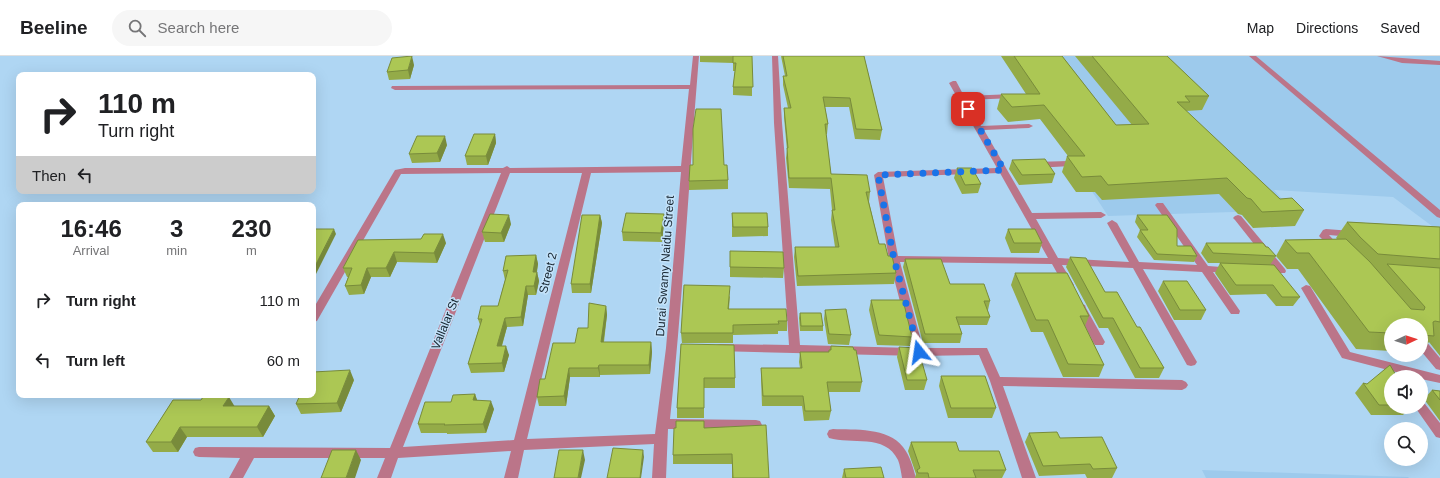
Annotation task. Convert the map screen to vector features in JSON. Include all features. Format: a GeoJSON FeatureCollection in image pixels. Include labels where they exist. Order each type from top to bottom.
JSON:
{"type":"FeatureCollection","features":[{"type":"Feature","properties":{"kind":"street","name":"Durai Swamy Naidu Street"},"geometry":{"type":"LineString","coordinates":[[658,478],[663,424],[676,348],[684,169],[694,87],[696,56]]}},
{"type":"Feature","properties":{"kind":"street"},"geometry":{"type":"LineString","coordinates":[[775,56],[794,349]]}},
{"type":"Feature","properties":{"kind":"street"},"geometry":{"type":"LineString","coordinates":[[1252,56],[1440,215]]}},
{"type":"Feature","properties":{"kind":"street"},"geometry":{"type":"LineString","coordinates":[[1380,56],[1402,60],[1440,63]]}},
{"type":"Feature","properties":{"kind":"street"},"geometry":{"type":"LineString","coordinates":[[953,83],[1004,167],[1099,342]]}},
{"type":"Feature","properties":{"kind":"street"},"geometry":{"type":"LineString","coordinates":[[395,88],[694,87]]}},
{"type":"Feature","properties":{"kind":"street"},"geometry":{"type":"LineString","coordinates":[[962,98],[1017,96]]}},
{"type":"Feature","properties":{"kind":"street"},"geometry":{"type":"LineString","coordinates":[[979,128],[1029,126]]}},
{"type":"Feature","properties":{"kind":"street"},"geometry":{"type":"LineString","coordinates":[[1023,165],[1068,164]]}},
{"type":"Feature","properties":{"kind":"street"},"geometry":{"type":"LineString","coordinates":[[919,352],[894,259],[878,175],[1004,167]]}},
{"type":"Feature","properties":{"kind":"street"},"geometry":{"type":"LineString","coordinates":[[316,313],[398,172],[507,169],[684,169]]}},
{"type":"Feature","properties":{"kind":"street","name":"Vallalar St"},"geometry":{"type":"LineString","coordinates":[[384,478],[507,169]]}},
{"type":"Feature","properties":{"kind":"street","name":"Street 2"},"geometry":{"type":"LineString","coordinates":[[511,478],[587,170]]}},
{"type":"Feature","properties":{"kind":"street"},"geometry":{"type":"LineString","coordinates":[[1160,205],[1234,311]]}},
{"type":"Feature","properties":{"kind":"street"},"geometry":{"type":"LineString","coordinates":[[1030,216],[1101,215]]}},
{"type":"Feature","properties":{"kind":"street"},"geometry":{"type":"LineString","coordinates":[[1238,218],[1281,271],[1265,271]]}},
{"type":"Feature","properties":{"kind":"street"},"geometry":{"type":"LineString","coordinates":[[1112,223],[1191,362]]}},
{"type":"Feature","properties":{"kind":"street"},"geometry":{"type":"LineString","coordinates":[[1346,258],[1324,236],[1326,232],[1364,234]]}},
{"type":"Feature","properties":{"kind":"street"},"geometry":{"type":"LineString","coordinates":[[894,259],[1056,261],[1242,270]]}},
{"type":"Feature","properties":{"kind":"street"},"geometry":{"type":"LineString","coordinates":[[1306,288],[1346,355],[1440,379]]}},
{"type":"Feature","properties":{"kind":"street"},"geometry":{"type":"LineString","coordinates":[[710,348],[919,352],[983,351],[996,381],[1029,478]]}},
{"type":"Feature","properties":{"kind":"street"},"geometry":{"type":"LineString","coordinates":[[1428,351],[1440,366]]}},
{"type":"Feature","properties":{"kind":"street"},"geometry":{"type":"LineString","coordinates":[[996,381],[1182,385]]}},
{"type":"Feature","properties":{"kind":"street"},"geometry":{"type":"LineString","coordinates":[[1426,414],[1440,433]]}},
{"type":"Feature","properties":{"kind":"street"},"geometry":{"type":"LineString","coordinates":[[663,424],[756,425]]}},
{"type":"Feature","properties":{"kind":"street"},"geometry":{"type":"LineString","coordinates":[[833,434],[878,438],[892,444],[902,456],[909,478]]}},
{"type":"Feature","properties":{"kind":"street"},"geometry":{"type":"LineString","coordinates":[[199,452],[394,453],[519,445],[661,439]]}},
{"type":"Feature","properties":{"kind":"street"},"geometry":{"type":"LineString","coordinates":[[236,478],[250,452]]}},
{"type":"Feature","properties":{"kind":"shaded area"},"geometry":{"type":"Polygon","coordinates":[[[1004,56],[1440,56],[1440,232],[1393,197],[1274,190],[1292,210],[1108,216],[1004,56]]]}},
{"type":"Feature","properties":{"kind":"shaded area"},"geometry":{"type":"Polygon","coordinates":[[[1202,470],[1408,477],[1409,478],[1206,478],[1202,470]]]}},
{"type":"Feature","properties":{"kind":"building"},"geometry":{"type":"Polygon","coordinates":[[[412,56],[408,70],[387,72],[392,58],[412,56]]]}},
{"type":"Feature","properties":{"kind":"building"},"geometry":{"type":"Polygon","coordinates":[[[733,56],[752,56],[753,87],[733,87],[736,63],[733,63],[733,56]]]}},
{"type":"Feature","properties":{"kind":"building"},"geometry":{"type":"Polygon","coordinates":[[[783,56],[864,56],[882,130],[856,129],[850,98],[823,97],[828,124],[825,124],[831,174],[867,175],[870,192],[866,192],[879,244],[885,244],[888,256],[892,256],[896,273],[798,276],[795,247],[839,247],[832,210],[835,210],[831,178],[789,178],[784,108],[791,108],[783,76],[787,76],[783,56]]]}},
{"type":"Feature","properties":{"kind":"building"},"geometry":{"type":"Polygon","coordinates":[[[1014,56],[1062,56],[1116,125],[1149,124],[1092,56],[1167,56],[1209,96],[1185,96],[1190,102],[1177,102],[1280,199],[1292,198],[1304,210],[1262,212],[1251,199],[1247,198],[1227,178],[1108,185],[1101,176],[1082,177],[1067,156],[1085,156],[1044,105],[1012,107],[1001,94],[1040,94],[1014,56]]]}},
{"type":"Feature","properties":{"kind":"building"},"geometry":{"type":"Polygon","coordinates":[[[696,109],[721,109],[724,165],[727,165],[728,180],[689,181],[690,165],[693,165],[693,129],[696,109]]]}},
{"type":"Feature","properties":{"kind":"building"},"geometry":{"type":"Polygon","coordinates":[[[474,134],[495,134],[486,156],[465,156],[474,134]]]}},
{"type":"Feature","properties":{"kind":"building"},"geometry":{"type":"Polygon","coordinates":[[[417,136],[445,136],[437,153],[409,154],[417,136]]]}},
{"type":"Feature","properties":{"kind":"building"},"geometry":{"type":"Polygon","coordinates":[[[1045,159],[1055,174],[1022,175],[1012,160],[1045,159]]]}},
{"type":"Feature","properties":{"kind":"building"},"geometry":{"type":"Polygon","coordinates":[[[957,168],[972,168],[981,184],[965,185],[957,168]]]}},
{"type":"Feature","properties":{"kind":"building"},"geometry":{"type":"Polygon","coordinates":[[[626,213],[664,214],[661,233],[622,232],[626,213]]]}},
{"type":"Feature","properties":{"kind":"building"},"geometry":{"type":"Polygon","coordinates":[[[732,213],[767,213],[768,227],[733,227],[732,213]]]}},
{"type":"Feature","properties":{"kind":"building"},"geometry":{"type":"Polygon","coordinates":[[[490,214],[509,215],[501,233],[482,232],[490,214]]]}},
{"type":"Feature","properties":{"kind":"building"},"geometry":{"type":"Polygon","coordinates":[[[582,215],[600,215],[590,284],[571,284],[582,215]]]}},
{"type":"Feature","properties":{"kind":"building"},"geometry":{"type":"Polygon","coordinates":[[[1137,215],[1167,215],[1177,229],[1177,246],[1191,246],[1197,256],[1157,254],[1140,230],[1148,230],[1137,215]]]}},
{"type":"Feature","properties":{"kind":"building"},"geometry":{"type":"Polygon","coordinates":[[[1347,222],[1440,227],[1440,259],[1378,254],[1347,222]]]}},
{"type":"Feature","properties":{"kind":"building"},"geometry":{"type":"Polygon","coordinates":[[[316,229],[334,229],[316,264],[316,229]]]}},
{"type":"Feature","properties":{"kind":"building"},"geometry":{"type":"Polygon","coordinates":[[[1008,229],[1035,229],[1042,243],[1014,243],[1008,229]]]}},
{"type":"Feature","properties":{"kind":"building"},"geometry":{"type":"Polygon","coordinates":[[[424,234],[443,234],[434,253],[394,252],[386,268],[367,268],[361,285],[345,286],[352,268],[343,268],[358,240],[421,239],[424,234]]]}},
{"type":"Feature","properties":{"kind":"building"},"geometry":{"type":"Polygon","coordinates":[[[1346,239],[1370,262],[1411,309],[1424,310],[1425,307],[1387,264],[1440,268],[1440,322],[1433,322],[1434,336],[1428,336],[1428,318],[1384,318],[1384,333],[1369,332],[1309,253],[1297,253],[1285,240],[1346,239]]]}},
{"type":"Feature","properties":{"kind":"building"},"geometry":{"type":"Polygon","coordinates":[[[1206,243],[1263,243],[1276,256],[1213,253],[1206,243]]]}},
{"type":"Feature","properties":{"kind":"building"},"geometry":{"type":"Polygon","coordinates":[[[730,251],[783,252],[784,268],[730,267],[730,251]]]}},
{"type":"Feature","properties":{"kind":"building"},"geometry":{"type":"Polygon","coordinates":[[[536,255],[533,272],[537,272],[534,286],[526,286],[521,317],[505,318],[497,346],[506,346],[502,363],[468,364],[482,319],[478,319],[481,306],[498,306],[508,270],[503,271],[506,256],[536,255]]]}},
{"type":"Feature","properties":{"kind":"building"},"geometry":{"type":"Polygon","coordinates":[[[1070,257],[1086,258],[1105,292],[1117,292],[1137,327],[1140,327],[1164,368],[1140,368],[1113,318],[1103,318],[1070,257]]]}},
{"type":"Feature","properties":{"kind":"building"},"geometry":{"type":"Polygon","coordinates":[[[905,259],[941,259],[950,284],[984,284],[990,301],[984,301],[990,317],[956,317],[962,334],[925,334],[905,259]]]}},
{"type":"Feature","properties":{"kind":"building"},"geometry":{"type":"Polygon","coordinates":[[[1220,263],[1274,265],[1300,297],[1282,297],[1273,285],[1236,285],[1220,263]]]}},
{"type":"Feature","properties":{"kind":"building"},"geometry":{"type":"Polygon","coordinates":[[[1015,273],[1067,273],[1089,316],[1080,316],[1104,365],[1068,364],[1048,320],[1036,320],[1015,273]]]}},
{"type":"Feature","properties":{"kind":"building"},"geometry":{"type":"Polygon","coordinates":[[[1163,281],[1187,281],[1206,310],[1180,310],[1163,281]]]}},
{"type":"Feature","properties":{"kind":"building"},"geometry":{"type":"Polygon","coordinates":[[[684,285],[730,286],[728,309],[786,309],[787,321],[778,321],[779,324],[733,325],[733,333],[681,333],[684,285]]]}},
{"type":"Feature","properties":{"kind":"building"},"geometry":{"type":"Polygon","coordinates":[[[871,300],[903,300],[912,337],[879,335],[871,300]]]}},
{"type":"Feature","properties":{"kind":"building"},"geometry":{"type":"Polygon","coordinates":[[[589,303],[606,306],[601,342],[651,342],[649,365],[599,365],[598,368],[569,368],[564,396],[537,397],[540,379],[545,379],[553,343],[575,343],[578,328],[588,328],[589,303]]]}},
{"type":"Feature","properties":{"kind":"building"},"geometry":{"type":"Polygon","coordinates":[[[846,309],[851,335],[829,334],[825,310],[846,309]]]}},
{"type":"Feature","properties":{"kind":"building"},"geometry":{"type":"Polygon","coordinates":[[[800,313],[821,313],[823,326],[801,326],[800,313]]]}},
{"type":"Feature","properties":{"kind":"building"},"geometry":{"type":"Polygon","coordinates":[[[681,344],[734,345],[735,378],[704,378],[704,408],[677,408],[681,344]]]}},
{"type":"Feature","properties":{"kind":"building"},"geometry":{"type":"Polygon","coordinates":[[[831,346],[853,347],[854,350],[856,350],[862,382],[827,382],[831,411],[805,411],[803,396],[763,396],[761,368],[802,368],[800,352],[829,352],[829,350],[831,350],[831,346]]]}},
{"type":"Feature","properties":{"kind":"building"},"geometry":{"type":"Polygon","coordinates":[[[899,347],[918,348],[927,380],[907,380],[899,347]]]}},
{"type":"Feature","properties":{"kind":"building"},"geometry":{"type":"Polygon","coordinates":[[[1390,365],[1393,370],[1384,370],[1384,405],[1379,405],[1363,383],[1367,384],[1390,365]]]}},
{"type":"Feature","properties":{"kind":"building"},"geometry":{"type":"Polygon","coordinates":[[[350,370],[337,403],[296,404],[299,398],[316,398],[316,372],[350,370]]]}},
{"type":"Feature","properties":{"kind":"building"},"geometry":{"type":"Polygon","coordinates":[[[941,376],[985,376],[996,408],[951,408],[941,376]]]}},
{"type":"Feature","properties":{"kind":"building"},"geometry":{"type":"Polygon","coordinates":[[[1432,390],[1440,391],[1440,400],[1432,390]]]}},
{"type":"Feature","properties":{"kind":"building"},"geometry":{"type":"Polygon","coordinates":[[[475,394],[473,400],[491,401],[483,424],[418,424],[425,402],[451,402],[453,395],[475,394]]]}},
{"type":"Feature","properties":{"kind":"building"},"geometry":{"type":"Polygon","coordinates":[[[202,398],[228,398],[223,406],[269,406],[257,427],[180,427],[171,442],[146,442],[173,400],[201,400],[202,398]]]}},
{"type":"Feature","properties":{"kind":"building"},"geometry":{"type":"Polygon","coordinates":[[[676,421],[704,421],[704,428],[766,425],[769,478],[733,478],[732,454],[673,455],[674,428],[676,428],[676,421]]]}},
{"type":"Feature","properties":{"kind":"building"},"geometry":{"type":"Polygon","coordinates":[[[1057,432],[1060,438],[1102,437],[1117,468],[1093,469],[1090,464],[1043,466],[1029,433],[1057,432]]]}},
{"type":"Feature","properties":{"kind":"building"},"geometry":{"type":"Polygon","coordinates":[[[911,442],[956,442],[959,451],[999,451],[1006,470],[973,470],[976,478],[929,478],[928,473],[918,473],[917,470],[920,468],[911,442]]]}},
{"type":"Feature","properties":{"kind":"building"},"geometry":{"type":"Polygon","coordinates":[[[613,448],[643,450],[640,478],[607,478],[613,448]]]}},
{"type":"Feature","properties":{"kind":"building"},"geometry":{"type":"Polygon","coordinates":[[[332,450],[356,450],[346,478],[321,478],[332,450]]]}},
{"type":"Feature","properties":{"kind":"building"},"geometry":{"type":"Polygon","coordinates":[[[559,450],[583,450],[578,478],[554,478],[559,450]]]}},
{"type":"Feature","properties":{"kind":"building"},"geometry":{"type":"Polygon","coordinates":[[[881,467],[884,478],[846,478],[844,469],[881,467]]]}},
{"type":"Feature","properties":{"kind":"route"},"geometry":{"type":"LineString","coordinates":[[919,352],[894,259],[878,175],[1004,170],[968,109]]}}]}
